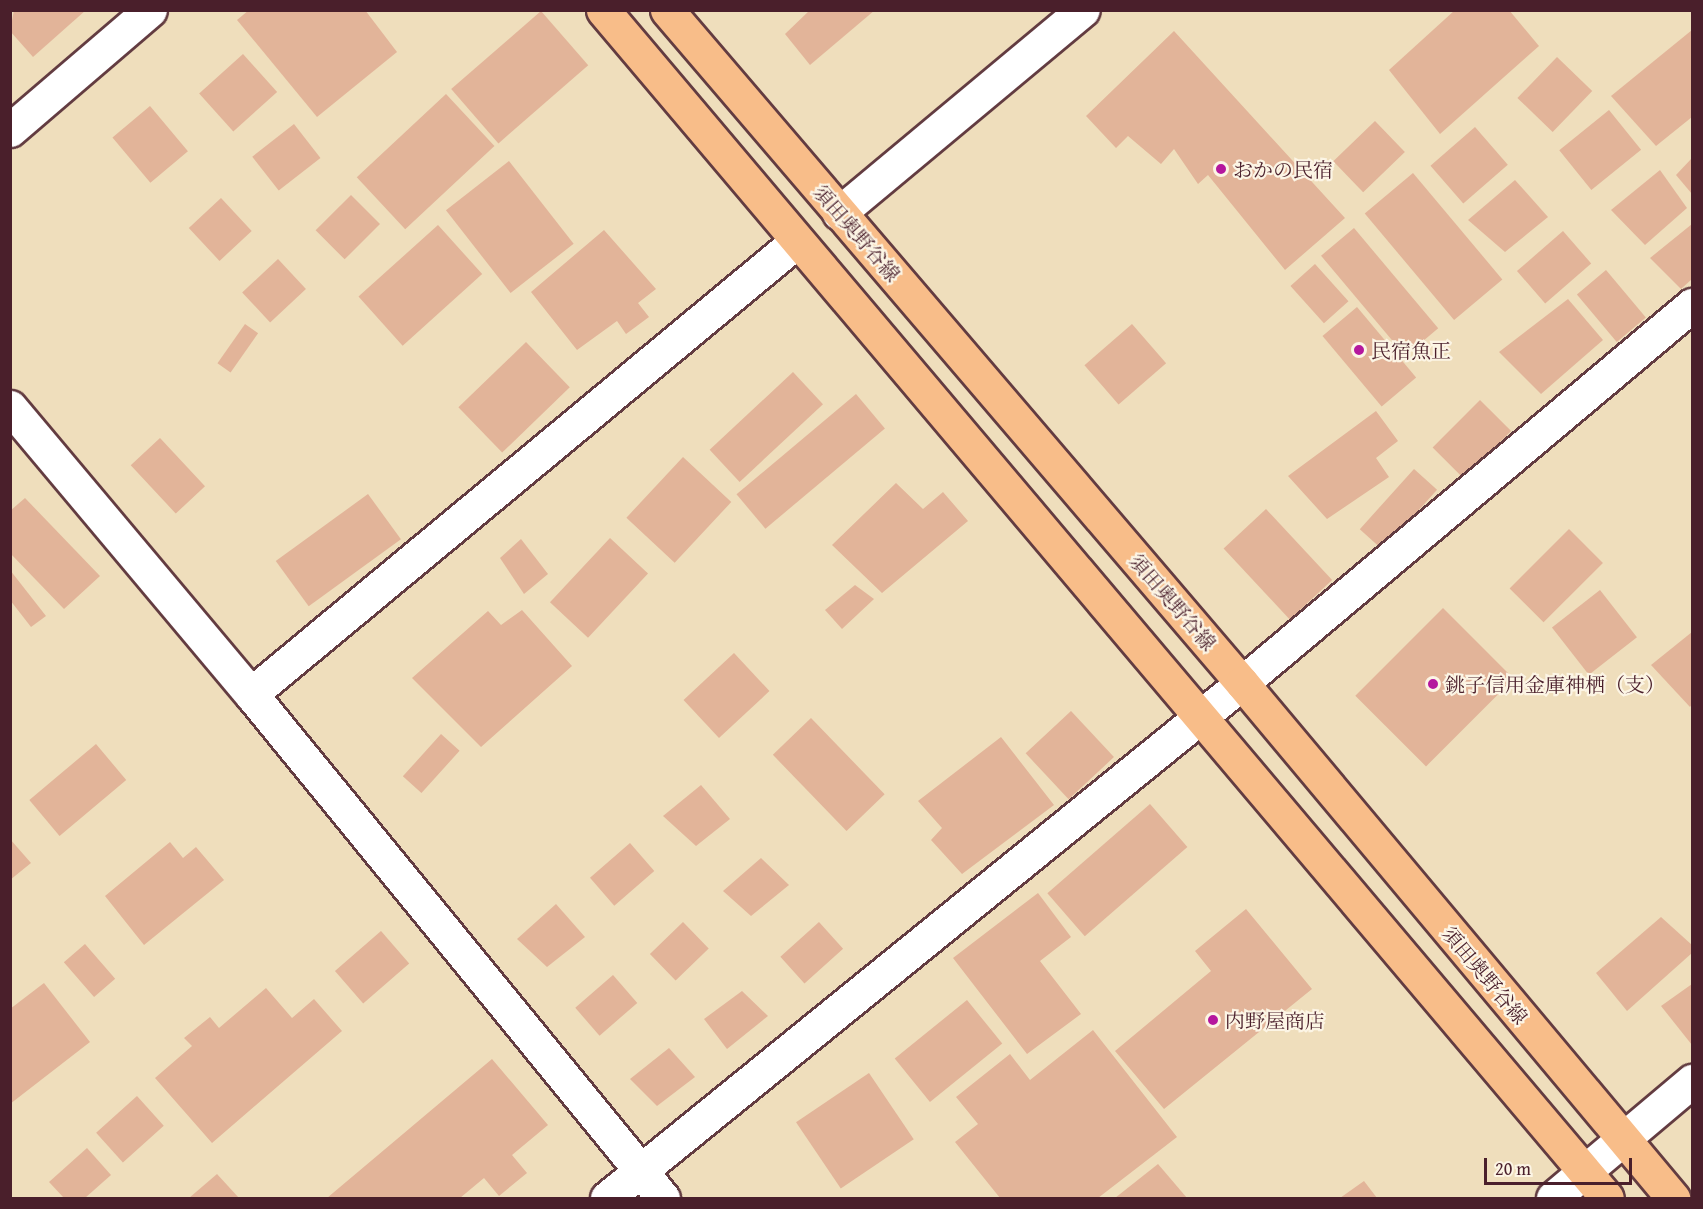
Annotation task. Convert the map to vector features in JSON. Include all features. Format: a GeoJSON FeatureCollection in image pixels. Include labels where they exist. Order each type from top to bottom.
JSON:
{"type":"FeatureCollection","features":[{"type":"Feature","properties":{"kind":"main road"},"geometry":{"type":"LineString","coordinates":[[603,10],[1607,1198]]}},
{"type":"Feature","properties":{"kind":"main road","name":"須田奥野谷線"},"geometry":{"type":"LineString","coordinates":[[667,10],[1242,683],[1621,1139],[1673,1198]]}},
{"type":"Feature","properties":{"kind":"street"},"geometry":{"type":"LineString","coordinates":[[10,130],[150,10]]}},
{"type":"Feature","properties":{"kind":"street"},"geometry":{"type":"LineString","coordinates":[[839,213],[1083,10]]}},
{"type":"Feature","properties":{"kind":"street"},"geometry":{"type":"LineString","coordinates":[[251,694],[797,241]]}},
{"type":"Feature","properties":{"kind":"street"},"geometry":{"type":"LineString","coordinates":[[607,1198],[1242,683],[1692,305]]}},
{"type":"Feature","properties":{"kind":"street"},"geometry":{"type":"LineString","coordinates":[[10,407],[251,694],[663,1198]]}},
{"type":"Feature","properties":{"kind":"street"},"geometry":{"type":"LineString","coordinates":[[1553,1198],[1692,1081]]}},
{"type":"Feature","properties":{"kind":"building"},"geometry":{"type":"Polygon","coordinates":[[[14,10],[86,10],[33,57],[10,31],[14,10]]]}},
{"type":"Feature","properties":{"kind":"building"},"geometry":{"type":"Polygon","coordinates":[[[249,10],[365,10],[397,52],[317,117],[237,20],[249,10]]]}},
{"type":"Feature","properties":{"kind":"building"},"geometry":{"type":"Polygon","coordinates":[[[810,10],[875,10],[810,65],[785,34],[810,10]]]}},
{"type":"Feature","properties":{"kind":"building"},"geometry":{"type":"Polygon","coordinates":[[[1455,10],[1509,10],[1539,46],[1440,134],[1389,70],[1455,10]]]}},
{"type":"Feature","properties":{"kind":"building"},"geometry":{"type":"Polygon","coordinates":[[[541,11],[588,65],[498,143],[451,89],[541,11]]]}},
{"type":"Feature","properties":{"kind":"building"},"geometry":{"type":"Polygon","coordinates":[[[1692,30],[1692,117],[1656,146],[1611,96],[1692,30]]]}},
{"type":"Feature","properties":{"kind":"building"},"geometry":{"type":"Polygon","coordinates":[[[1174,31],[1345,218],[1285,270],[1208,175],[1198,184],[1174,149],[1161,164],[1128,136],[1116,148],[1086,116],[1174,31]]]}},
{"type":"Feature","properties":{"kind":"building"},"geometry":{"type":"Polygon","coordinates":[[[243,54],[277,92],[233,131],[199,93],[243,54]]]}},
{"type":"Feature","properties":{"kind":"building"},"geometry":{"type":"Polygon","coordinates":[[[1557,57],[1592,91],[1553,132],[1517,98],[1557,57]]]}},
{"type":"Feature","properties":{"kind":"building"},"geometry":{"type":"Polygon","coordinates":[[[446,94],[494,146],[405,229],[357,177],[446,94]]]}},
{"type":"Feature","properties":{"kind":"building"},"geometry":{"type":"Polygon","coordinates":[[[150,106],[188,151],[150,183],[112,137],[150,106]]]}},
{"type":"Feature","properties":{"kind":"building"},"geometry":{"type":"Polygon","coordinates":[[[1609,110],[1641,150],[1591,190],[1559,150],[1609,110]]]}},
{"type":"Feature","properties":{"kind":"building"},"geometry":{"type":"Polygon","coordinates":[[[1375,121],[1405,152],[1363,192],[1333,161],[1375,121]]]}},
{"type":"Feature","properties":{"kind":"building"},"geometry":{"type":"Polygon","coordinates":[[[294,124],[320,158],[279,191],[252,157],[294,124]]]}},
{"type":"Feature","properties":{"kind":"building"},"geometry":{"type":"Polygon","coordinates":[[[1475,127],[1508,165],[1463,203],[1430,166],[1475,127]]]}},
{"type":"Feature","properties":{"kind":"building"},"geometry":{"type":"Polygon","coordinates":[[[1692,158],[1692,194],[1676,175],[1692,158]]]}},
{"type":"Feature","properties":{"kind":"building"},"geometry":{"type":"Polygon","coordinates":[[[509,161],[574,244],[511,293],[446,210],[509,161]]]}},
{"type":"Feature","properties":{"kind":"building"},"geometry":{"type":"Polygon","coordinates":[[[1660,170],[1687,208],[1645,245],[1611,210],[1660,170]]]}},
{"type":"Feature","properties":{"kind":"building"},"geometry":{"type":"Polygon","coordinates":[[[1413,173],[1502,279],[1454,320],[1365,213],[1413,173]]]}},
{"type":"Feature","properties":{"kind":"building"},"geometry":{"type":"Polygon","coordinates":[[[1515,180],[1548,217],[1505,252],[1468,220],[1515,180]]]}},
{"type":"Feature","properties":{"kind":"building"},"geometry":{"type":"Polygon","coordinates":[[[351,195],[380,224],[345,259],[316,230],[351,195]]]}},
{"type":"Feature","properties":{"kind":"building"},"geometry":{"type":"Polygon","coordinates":[[[221,198],[252,231],[220,261],[189,228],[221,198]]]}},
{"type":"Feature","properties":{"kind":"building"},"geometry":{"type":"Polygon","coordinates":[[[1692,224],[1692,279],[1681,289],[1650,258],[1692,224]]]}},
{"type":"Feature","properties":{"kind":"building"},"geometry":{"type":"Polygon","coordinates":[[[438,225],[482,274],[403,346],[358,297],[438,225]]]}},
{"type":"Feature","properties":{"kind":"building"},"geometry":{"type":"Polygon","coordinates":[[[1354,228],[1438,328],[1405,356],[1321,256],[1354,228]]]}},
{"type":"Feature","properties":{"kind":"building"},"geometry":{"type":"Polygon","coordinates":[[[604,230],[656,289],[638,303],[649,317],[626,334],[617,321],[577,350],[531,292],[604,230]]]}},
{"type":"Feature","properties":{"kind":"building"},"geometry":{"type":"Polygon","coordinates":[[[1563,231],[1591,263],[1545,303],[1517,271],[1563,231]]]}},
{"type":"Feature","properties":{"kind":"building"},"geometry":{"type":"Polygon","coordinates":[[[278,259],[306,289],[270,322],[242,292],[278,259]]]}},
{"type":"Feature","properties":{"kind":"building"},"geometry":{"type":"Polygon","coordinates":[[[1315,264],[1348,301],[1324,323],[1290,286],[1315,264]]]}},
{"type":"Feature","properties":{"kind":"building"},"geometry":{"type":"Polygon","coordinates":[[[1606,270],[1646,317],[1617,342],[1577,294],[1606,270]]]}},
{"type":"Feature","properties":{"kind":"building"},"geometry":{"type":"Polygon","coordinates":[[[1568,299],[1603,340],[1541,394],[1499,352],[1568,299]]]}},
{"type":"Feature","properties":{"kind":"building"},"geometry":{"type":"Polygon","coordinates":[[[1357,307],[1416,377],[1382,406],[1323,336],[1357,307]]]}},
{"type":"Feature","properties":{"kind":"building"},"geometry":{"type":"Polygon","coordinates":[[[245,324],[258,333],[231,372],[217,363],[245,324]]]}},
{"type":"Feature","properties":{"kind":"building"},"geometry":{"type":"Polygon","coordinates":[[[1132,324],[1166,363],[1119,405],[1084,365],[1132,324]]]}},
{"type":"Feature","properties":{"kind":"building"},"geometry":{"type":"Polygon","coordinates":[[[526,342],[570,387],[502,453],[458,407],[526,342]]]}},
{"type":"Feature","properties":{"kind":"building"},"geometry":{"type":"Polygon","coordinates":[[[793,372],[823,404],[740,482],[710,450],[793,372]]]}},
{"type":"Feature","properties":{"kind":"building"},"geometry":{"type":"Polygon","coordinates":[[[856,394],[885,428],[765,529],[736,494],[856,394]]]}},
{"type":"Feature","properties":{"kind":"building"},"geometry":{"type":"Polygon","coordinates":[[[1480,400],[1511,431],[1464,478],[1433,447],[1480,400]]]}},
{"type":"Feature","properties":{"kind":"building"},"geometry":{"type":"Polygon","coordinates":[[[1376,411],[1398,441],[1376,458],[1389,477],[1327,519],[1288,476],[1376,411]]]}},
{"type":"Feature","properties":{"kind":"building"},"geometry":{"type":"Polygon","coordinates":[[[160,438],[205,486],[176,514],[131,465],[160,438]]]}},
{"type":"Feature","properties":{"kind":"building"},"geometry":{"type":"Polygon","coordinates":[[[683,457],[731,502],[675,563],[626,518],[683,457]]]}},
{"type":"Feature","properties":{"kind":"building"},"geometry":{"type":"Polygon","coordinates":[[[1414,469],[1437,490],[1383,550],[1360,529],[1414,469]]]}},
{"type":"Feature","properties":{"kind":"building"},"geometry":{"type":"Polygon","coordinates":[[[896,483],[923,509],[943,492],[968,521],[882,593],[832,545],[896,483]]]}},
{"type":"Feature","properties":{"kind":"building"},"geometry":{"type":"Polygon","coordinates":[[[368,494],[401,539],[309,606],[276,561],[368,494]]]}},
{"type":"Feature","properties":{"kind":"building"},"geometry":{"type":"Polygon","coordinates":[[[25,498],[100,576],[64,609],[10,553],[10,511],[25,498]]]}},
{"type":"Feature","properties":{"kind":"building"},"geometry":{"type":"Polygon","coordinates":[[[1266,509],[1332,580],[1290,619],[1224,549],[1266,509]]]}},
{"type":"Feature","properties":{"kind":"building"},"geometry":{"type":"Polygon","coordinates":[[[1569,529],[1603,563],[1544,622],[1510,588],[1569,529]]]}},
{"type":"Feature","properties":{"kind":"building"},"geometry":{"type":"Polygon","coordinates":[[[610,538],[648,573],[588,638],[550,602],[610,538]]]}},
{"type":"Feature","properties":{"kind":"building"},"geometry":{"type":"Polygon","coordinates":[[[521,539],[548,574],[524,594],[500,558],[521,539]]]}},
{"type":"Feature","properties":{"kind":"building"},"geometry":{"type":"Polygon","coordinates":[[[10,570],[46,616],[31,627],[10,600],[10,570]]]}},
{"type":"Feature","properties":{"kind":"building"},"geometry":{"type":"Polygon","coordinates":[[[855,585],[874,599],[842,629],[825,610],[855,585]]]}},
{"type":"Feature","properties":{"kind":"building"},"geometry":{"type":"Polygon","coordinates":[[[1600,590],[1637,637],[1589,675],[1552,628],[1600,590]]]}},
{"type":"Feature","properties":{"kind":"building","name":"銚子信用金庫神栖（支）"},"geometry":{"type":"Polygon","coordinates":[[[1443,608],[1514,679],[1426,766],[1355,696],[1443,608]]]}},
{"type":"Feature","properties":{"kind":"building"},"geometry":{"type":"Polygon","coordinates":[[[522,610],[572,666],[481,747],[412,678],[488,611],[501,625],[522,610]]]}},
{"type":"Feature","properties":{"kind":"building"},"geometry":{"type":"Polygon","coordinates":[[[1692,632],[1692,704],[1690,707],[1651,665],[1692,632]]]}},
{"type":"Feature","properties":{"kind":"building"},"geometry":{"type":"Polygon","coordinates":[[[734,653],[769,691],[719,738],[684,700],[734,653]]]}},
{"type":"Feature","properties":{"kind":"building"},"geometry":{"type":"Polygon","coordinates":[[[1071,711],[1114,757],[1069,799],[1026,753],[1071,711]]]}},
{"type":"Feature","properties":{"kind":"building"},"geometry":{"type":"Polygon","coordinates":[[[811,718],[885,794],[847,831],[773,755],[811,718]]]}},
{"type":"Feature","properties":{"kind":"building"},"geometry":{"type":"Polygon","coordinates":[[[441,734],[460,751],[421,793],[403,776],[441,734]]]}},
{"type":"Feature","properties":{"kind":"building"},"geometry":{"type":"Polygon","coordinates":[[[1001,737],[1054,805],[962,874],[931,840],[942,828],[918,801],[1001,737]]]}},
{"type":"Feature","properties":{"kind":"building"},"geometry":{"type":"Polygon","coordinates":[[[96,744],[126,780],[60,836],[29,800],[96,744]]]}},
{"type":"Feature","properties":{"kind":"building"},"geometry":{"type":"Polygon","coordinates":[[[701,785],[730,819],[696,846],[663,816],[701,785]]]}},
{"type":"Feature","properties":{"kind":"building"},"geometry":{"type":"Polygon","coordinates":[[[1150,804],[1187,847],[1085,936],[1047,893],[1150,804]]]}},
{"type":"Feature","properties":{"kind":"building"},"geometry":{"type":"Polygon","coordinates":[[[10,839],[31,863],[10,880],[10,839]]]}},
{"type":"Feature","properties":{"kind":"building"},"geometry":{"type":"Polygon","coordinates":[[[170,842],[183,858],[196,847],[224,880],[144,945],[105,896],[170,842]]]}},
{"type":"Feature","properties":{"kind":"building"},"geometry":{"type":"Polygon","coordinates":[[[630,843],[654,871],[614,906],[590,878],[630,843]]]}},
{"type":"Feature","properties":{"kind":"building"},"geometry":{"type":"Polygon","coordinates":[[[761,858],[789,885],[751,916],[723,891],[761,858]]]}},
{"type":"Feature","properties":{"kind":"building"},"geometry":{"type":"Polygon","coordinates":[[[1038,893],[1071,937],[1040,961],[1081,1014],[1027,1054],[953,958],[1038,893]]]}},
{"type":"Feature","properties":{"kind":"building"},"geometry":{"type":"Polygon","coordinates":[[[556,904],[585,937],[547,967],[517,939],[556,904]]]}},
{"type":"Feature","properties":{"kind":"building","name":"内野屋商店"},"geometry":{"type":"Polygon","coordinates":[[[1246,909],[1312,989],[1164,1109],[1115,1051],[1211,971],[1195,951],[1246,909]]]}},
{"type":"Feature","properties":{"kind":"building"},"geometry":{"type":"Polygon","coordinates":[[[1661,917],[1692,945],[1692,953],[1627,1011],[1596,973],[1661,917]]]}},
{"type":"Feature","properties":{"kind":"building"},"geometry":{"type":"Polygon","coordinates":[[[683,922],[709,949],[676,981],[650,954],[683,922]]]}},
{"type":"Feature","properties":{"kind":"building"},"geometry":{"type":"Polygon","coordinates":[[[819,922],[843,949],[804,984],[780,957],[819,922]]]}},
{"type":"Feature","properties":{"kind":"building"},"geometry":{"type":"Polygon","coordinates":[[[381,931],[409,963],[363,1003],[335,971],[381,931]]]}},
{"type":"Feature","properties":{"kind":"building"},"geometry":{"type":"Polygon","coordinates":[[[85,944],[115,979],[94,997],[64,962],[85,944]]]}},
{"type":"Feature","properties":{"kind":"building"},"geometry":{"type":"Polygon","coordinates":[[[613,975],[637,1003],[600,1036],[575,1008],[613,975]]]}},
{"type":"Feature","properties":{"kind":"building"},"geometry":{"type":"Polygon","coordinates":[[[44,983],[90,1042],[10,1104],[10,1009],[44,983]]]}},
{"type":"Feature","properties":{"kind":"building"},"geometry":{"type":"Polygon","coordinates":[[[1692,984],[1692,1045],[1661,1006],[1692,984]]]}},
{"type":"Feature","properties":{"kind":"building"},"geometry":{"type":"Polygon","coordinates":[[[266,988],[292,1018],[314,999],[342,1031],[212,1143],[155,1078],[192,1046],[184,1038],[210,1017],[219,1028],[266,988]]]}},
{"type":"Feature","properties":{"kind":"building"},"geometry":{"type":"Polygon","coordinates":[[[742,991],[768,1016],[727,1049],[704,1019],[742,991]]]}},
{"type":"Feature","properties":{"kind":"building"},"geometry":{"type":"Polygon","coordinates":[[[967,1000],[1002,1044],[930,1102],[895,1059],[967,1000]]]}},
{"type":"Feature","properties":{"kind":"building"},"geometry":{"type":"Polygon","coordinates":[[[1093,1030],[1177,1137],[1098,1198],[1000,1198],[955,1142],[978,1124],[956,1097],[1010,1054],[1030,1080],[1093,1030]]]}},
{"type":"Feature","properties":{"kind":"building"},"geometry":{"type":"Polygon","coordinates":[[[669,1048],[695,1077],[657,1106],[630,1079],[669,1048]]]}},
{"type":"Feature","properties":{"kind":"building"},"geometry":{"type":"Polygon","coordinates":[[[492,1059],[548,1125],[512,1155],[527,1173],[499,1196],[484,1178],[460,1198],[327,1198],[492,1059]]]}},
{"type":"Feature","properties":{"kind":"building"},"geometry":{"type":"Polygon","coordinates":[[[869,1073],[914,1139],[841,1189],[796,1122],[869,1073]]]}},
{"type":"Feature","properties":{"kind":"building"},"geometry":{"type":"Polygon","coordinates":[[[137,1096],[164,1126],[123,1163],[96,1133],[137,1096]]]}},
{"type":"Feature","properties":{"kind":"building"},"geometry":{"type":"Polygon","coordinates":[[[87,1148],[111,1175],[85,1198],[64,1198],[49,1182],[87,1148]]]}},
{"type":"Feature","properties":{"kind":"building"},"geometry":{"type":"Polygon","coordinates":[[[1158,1164],[1187,1198],[1115,1198],[1158,1164]]]}},
{"type":"Feature","properties":{"kind":"building"},"geometry":{"type":"Polygon","coordinates":[[[217,1174],[239,1198],[189,1198],[217,1174]]]}},
{"type":"Feature","properties":{"kind":"building"},"geometry":{"type":"Polygon","coordinates":[[[1364,1181],[1377,1198],[1340,1198],[1364,1181]]]}},
{"type":"Feature","properties":{"kind":"place","name":"おかの民宿"},"geometry":{"type":"Point","coordinates":[1221,169]}},
{"type":"Feature","properties":{"kind":"place","name":"民宿魚正"},"geometry":{"type":"Point","coordinates":[1359,350]}},
{"type":"Feature","properties":{"kind":"place","name":"銚子信用金庫神栖（支）"},"geometry":{"type":"Point","coordinates":[1433,684]}},
{"type":"Feature","properties":{"kind":"place","name":"内野屋商店"},"geometry":{"type":"Point","coordinates":[1213,1020]}}]}
